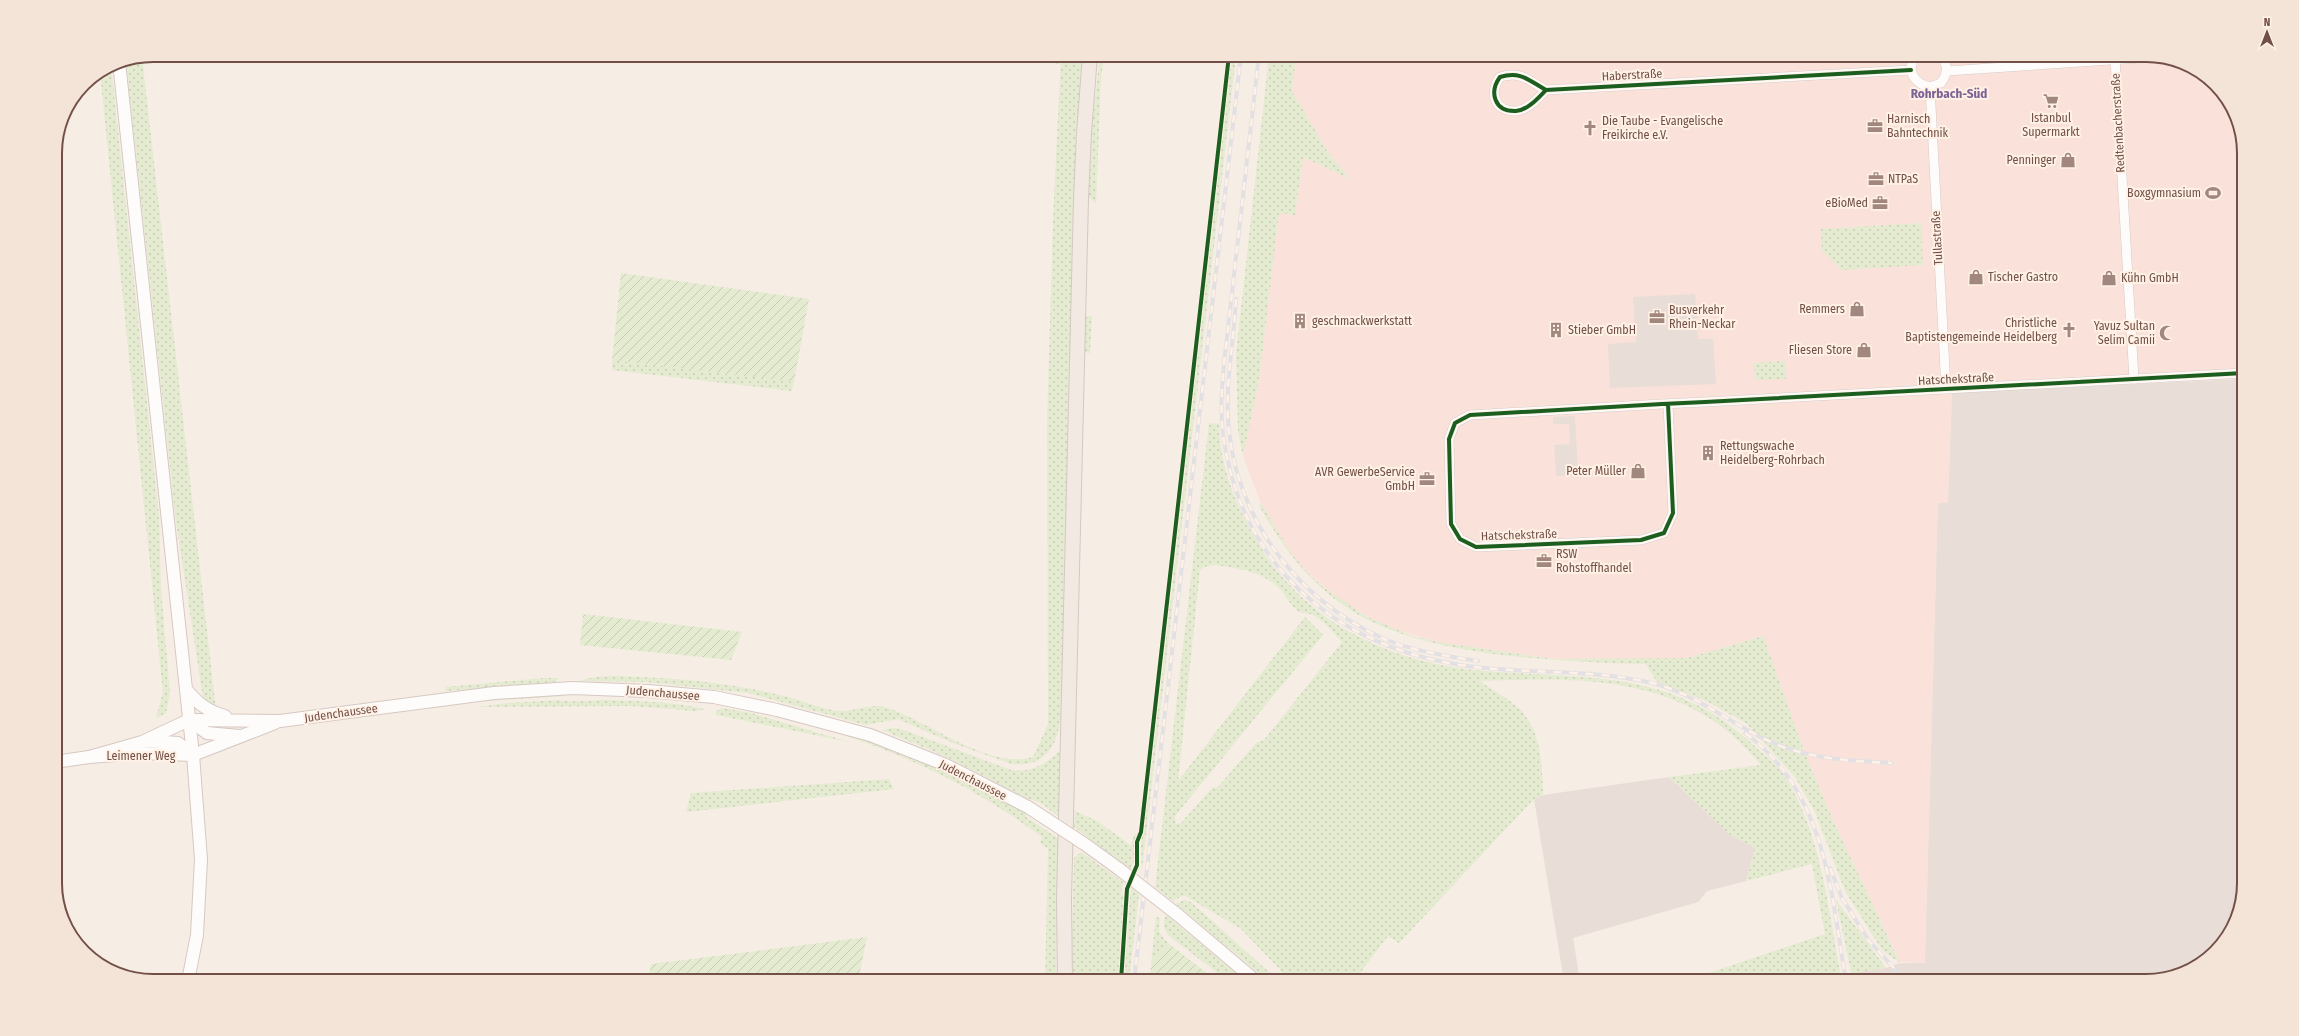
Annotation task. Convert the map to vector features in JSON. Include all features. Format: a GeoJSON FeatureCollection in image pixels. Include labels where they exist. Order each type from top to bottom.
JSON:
{"type":"FeatureCollection","features":[{"type":"Feature","properties":{"kind":"main road"},"geometry":{"type":"LineString","coordinates":[[1065,974],[1064,899],[1082,192],[1090,62]]}},
{"type":"Feature","properties":{"kind":"main road"},"geometry":{"type":"LineString","coordinates":[[120,68],[193,755],[201,859],[197,934],[189,974]]}},
{"type":"Feature","properties":{"kind":"main road","name":"Judenchaussee"},"geometry":{"type":"LineString","coordinates":[[189,720],[280,721],[445,698],[573,688],[648,691],[714,697],[815,718],[870,735],[946,765],[1028,807],[1086,845],[1119,869],[1178,915],[1248,974]]}},
{"type":"Feature","properties":{"kind":"main road"},"geometry":{"type":"LineString","coordinates":[[186,689],[198,704],[212,712],[241,720]]}},
{"type":"Feature","properties":{"kind":"main road"},"geometry":{"type":"LineString","coordinates":[[189,720],[207,733],[242,736]]}},
{"type":"Feature","properties":{"kind":"main road","name":"Leimener Weg"},"geometry":{"type":"LineString","coordinates":[[89,757],[142,742],[189,720]]}},
{"type":"Feature","properties":{"kind":"main road","name":"Judenchaussee"},"geometry":{"type":"LineString","coordinates":[[193,755],[280,721]]}},
{"type":"Feature","properties":{"kind":"main road"},"geometry":{"type":"LineString","coordinates":[[142,742],[160,741],[178,743],[193,755]]}},
{"type":"Feature","properties":{"kind":"main road","name":"Leimener Weg"},"geometry":{"type":"LineString","coordinates":[[62,761],[89,757],[141,753],[193,755]]}},
{"type":"Feature","properties":{"kind":"street"},"geometry":{"type":"LineString","coordinates":[[1913,62],[1911,70],[1917,84],[1930,88],[1941,83],[1946,71],[1944,62]]}},
{"type":"Feature","properties":{"kind":"street"},"geometry":{"type":"LineString","coordinates":[[1946,71],[2073,62]]}},
{"type":"Feature","properties":{"kind":"street","name":"Redtenbacherstraße"},"geometry":{"type":"LineString","coordinates":[[2115,62],[2134,379]]}},
{"type":"Feature","properties":{"kind":"street","name":"Haberstraße"},"geometry":{"type":"LineString","coordinates":[[1546,90],[1911,70]]}},
{"type":"Feature","properties":{"kind":"street"},"geometry":{"type":"LineString","coordinates":[[1510,74],[1520,74],[1546,90],[1530,105],[1515,111],[1503,108],[1496,101],[1493,94],[1494,85],[1500,76],[1510,74]]}},
{"type":"Feature","properties":{"kind":"street","name":"Tullastraße"},"geometry":{"type":"LineString","coordinates":[[1930,88],[1946,389]]}},
{"type":"Feature","properties":{"kind":"street","name":"Hatschekstraße"},"geometry":{"type":"LineString","coordinates":[[1668,404],[1673,513],[1664,532],[1641,540],[1476,547],[1460,539],[1451,524],[1449,439],[1455,423],[1470,415],[1668,404],[2237,373]]}},
{"type":"Feature","properties":{"kind":"shaded area","name":"Rohrbach-Süd"},"geometry":{"type":"Polygon","coordinates":[[[1295,62],[2146,62],[2169,65],[2191,74],[2206,85],[2222,103],[2232,124],[2237,147],[2237,379],[1952,392],[1948,503],[1938,503],[1925,963],[1900,962],[1831,816],[1804,751],[1762,636],[1688,658],[1553,659],[1437,642],[1388,627],[1343,603],[1304,569],[1288,548],[1261,504],[1243,456],[1259,380],[1279,213],[1295,214],[1303,157],[1349,178],[1327,151],[1292,91],[1295,62]]]}},
{"type":"Feature","properties":{"kind":"shaded area"},"geometry":{"type":"Polygon","coordinates":[[[1695,294],[1698,339],[1713,339],[1716,384],[1610,388],[1608,344],[1636,342],[1633,297],[1695,294]]]}},
{"type":"Feature","properties":{"kind":"shaded area"},"geometry":{"type":"Polygon","coordinates":[[[2237,379],[2236,895],[2230,918],[2218,938],[2201,955],[2186,965],[2169,971],[2146,974],[1858,974],[1858,972],[1886,968],[1900,963],[1925,963],[1938,503],[1948,503],[1952,392],[2237,379]]]}},
{"type":"Feature","properties":{"kind":"shaded area"},"geometry":{"type":"Polygon","coordinates":[[[1575,416],[1578,475],[1556,476],[1554,445],[1570,444],[1569,424],[1553,424],[1553,417],[1575,416]]]}},
{"type":"Feature","properties":{"kind":"shaded area"},"geometry":{"type":"Polygon","coordinates":[[[1669,777],[1729,834],[1755,848],[1746,881],[1707,891],[1698,902],[1573,938],[1579,974],[1563,974],[1534,799],[1543,795],[1669,777]]]}},
{"type":"Feature","properties":{"kind":"green space"},"geometry":{"type":"Polygon","coordinates":[[[1042,62],[1060,62],[1060,64],[1042,62]]]}},
{"type":"Feature","properties":{"kind":"green space"},"geometry":{"type":"Polygon","coordinates":[[[1061,62],[1083,62],[1077,151],[1064,677],[1062,707],[1057,737],[1051,749],[1042,758],[1029,764],[1011,764],[953,743],[898,719],[866,725],[748,693],[646,682],[580,681],[595,677],[610,676],[676,679],[748,688],[839,711],[879,706],[901,713],[958,742],[997,757],[1015,759],[1033,757],[1048,724],[1047,423],[1053,220],[1061,62]]]}},
{"type":"Feature","properties":{"kind":"green space"},"geometry":{"type":"Polygon","coordinates":[[[1099,62],[1104,62],[1101,76],[1096,204],[1088,196],[1091,134],[1099,62]]]}},
{"type":"Feature","properties":{"kind":"green space"},"geometry":{"type":"Polygon","coordinates":[[[1230,62],[1235,62],[1142,870],[1141,843],[1162,676],[1230,62]]]}},
{"type":"Feature","properties":{"kind":"green space"},"geometry":{"type":"Polygon","coordinates":[[[1268,62],[1295,62],[1292,91],[1327,151],[1350,179],[1303,157],[1295,215],[1279,213],[1259,380],[1243,456],[1238,431],[1236,354],[1268,62]]]}},
{"type":"Feature","properties":{"kind":"green space"},"geometry":{"type":"Polygon","coordinates":[[[143,63],[216,710],[203,698],[176,522],[127,66],[143,63]]]}},
{"type":"Feature","properties":{"kind":"green space"},"geometry":{"type":"Polygon","coordinates":[[[112,72],[159,516],[161,589],[170,693],[166,713],[156,718],[163,693],[101,79],[112,72]]]}},
{"type":"Feature","properties":{"kind":"green space"},"geometry":{"type":"Polygon","coordinates":[[[1921,223],[1923,265],[1842,270],[1822,251],[1821,229],[1921,223]]]}},
{"type":"Feature","properties":{"kind":"green space"},"geometry":{"type":"Polygon","coordinates":[[[621,273],[809,299],[794,382],[612,360],[621,273]]]}},
{"type":"Feature","properties":{"kind":"green space"},"geometry":{"type":"Polygon","coordinates":[[[1086,316],[1092,316],[1090,353],[1084,352],[1086,316]]]}},
{"type":"Feature","properties":{"kind":"green space"},"geometry":{"type":"Polygon","coordinates":[[[612,360],[794,382],[791,391],[612,370],[612,360]]]}},
{"type":"Feature","properties":{"kind":"green space"},"geometry":{"type":"Polygon","coordinates":[[[1785,361],[1786,379],[1755,380],[1754,363],[1785,361]]]}},
{"type":"Feature","properties":{"kind":"green space"},"geometry":{"type":"Polygon","coordinates":[[[1209,423],[1219,424],[1223,459],[1233,493],[1248,525],[1266,556],[1286,582],[1309,604],[1335,623],[1362,638],[1391,651],[1453,667],[1485,671],[1590,678],[1624,682],[1656,689],[1687,700],[1718,717],[1748,740],[1773,762],[1785,777],[1798,800],[1808,824],[1816,850],[1828,903],[1841,974],[1706,974],[1825,934],[1812,864],[1746,881],[1755,848],[1729,834],[1669,777],[1761,765],[1733,735],[1701,713],[1668,698],[1633,688],[1596,682],[1558,680],[1480,681],[1520,709],[1530,723],[1538,742],[1540,753],[1543,795],[1534,799],[1399,943],[1388,936],[1359,974],[1284,974],[1241,929],[1184,895],[1173,901],[1155,887],[1209,423]],[[1214,565],[1204,567],[1200,570],[1178,781],[1305,617],[1323,635],[1175,816],[1175,822],[1177,824],[1181,823],[1213,787],[1217,788],[1256,743],[1264,740],[1342,642],[1328,626],[1319,619],[1310,614],[1301,613],[1295,609],[1282,591],[1272,582],[1257,574],[1240,569],[1214,565]]]}},
{"type":"Feature","properties":{"kind":"green space"},"geometry":{"type":"Polygon","coordinates":[[[1261,504],[1288,548],[1304,569],[1322,586],[1365,616],[1412,636],[1437,642],[1553,659],[1688,658],[1763,636],[1804,751],[1831,816],[1900,963],[1882,950],[1845,891],[1815,812],[1795,777],[1746,723],[1706,701],[1656,681],[1646,664],[1566,661],[1486,653],[1447,646],[1411,637],[1380,625],[1352,610],[1326,592],[1302,568],[1280,540],[1259,505],[1261,504]]]}},
{"type":"Feature","properties":{"kind":"green space"},"geometry":{"type":"Polygon","coordinates":[[[583,614],[742,632],[731,660],[580,645],[583,614]]]}},
{"type":"Feature","properties":{"kind":"green space"},"geometry":{"type":"Polygon","coordinates":[[[543,678],[558,678],[556,682],[445,691],[446,687],[543,678]]]}},
{"type":"Feature","properties":{"kind":"green space"},"geometry":{"type":"Polygon","coordinates":[[[564,693],[565,696],[471,702],[472,699],[564,693]]]}},
{"type":"Feature","properties":{"kind":"green space"},"geometry":{"type":"Polygon","coordinates":[[[577,693],[694,697],[843,730],[920,759],[983,790],[1026,814],[1026,817],[1059,839],[1056,974],[1045,974],[1048,849],[1040,843],[1042,837],[1010,814],[976,794],[907,759],[835,732],[797,721],[708,701],[692,699],[581,695],[577,693]]]}},
{"type":"Feature","properties":{"kind":"green space"},"geometry":{"type":"Polygon","coordinates":[[[559,700],[645,701],[706,709],[696,711],[630,706],[478,707],[507,703],[559,700]]]}},
{"type":"Feature","properties":{"kind":"green space"},"geometry":{"type":"Polygon","coordinates":[[[723,708],[751,713],[849,742],[716,715],[716,711],[723,708]]]}},
{"type":"Feature","properties":{"kind":"green space"},"geometry":{"type":"Polygon","coordinates":[[[893,728],[901,729],[1011,770],[1019,771],[1032,769],[1044,763],[1061,750],[1060,818],[1040,802],[1028,799],[949,758],[882,730],[893,728]]]}},
{"type":"Feature","properties":{"kind":"green space"},"geometry":{"type":"Polygon","coordinates":[[[889,779],[894,789],[686,812],[691,793],[889,779]]]}},
{"type":"Feature","properties":{"kind":"green space"},"geometry":{"type":"Polygon","coordinates":[[[1075,811],[1099,822],[1131,846],[1134,835],[1139,832],[1131,869],[1074,827],[1075,811]]]}},
{"type":"Feature","properties":{"kind":"green space"},"geometry":{"type":"Polygon","coordinates":[[[1081,852],[1123,882],[1121,893],[1124,897],[1119,974],[1071,974],[1074,858],[1081,852]]]}},
{"type":"Feature","properties":{"kind":"green space"},"geometry":{"type":"Polygon","coordinates":[[[1131,887],[1139,894],[1130,974],[1125,974],[1131,887]]]}},
{"type":"Feature","properties":{"kind":"green space"},"geometry":{"type":"Polygon","coordinates":[[[1184,900],[1191,902],[1271,974],[1260,974],[1176,904],[1184,900]]]}},
{"type":"Feature","properties":{"kind":"green space"},"geometry":{"type":"Polygon","coordinates":[[[1836,900],[1886,968],[1852,974],[1836,900]]]}},
{"type":"Feature","properties":{"kind":"green space"},"geometry":{"type":"Polygon","coordinates":[[[1166,915],[1237,974],[1219,974],[1169,936],[1165,931],[1164,921],[1166,915]]]}},
{"type":"Feature","properties":{"kind":"green space"},"geometry":{"type":"Polygon","coordinates":[[[1156,916],[1160,919],[1159,932],[1168,943],[1151,964],[1156,916]]]}},
{"type":"Feature","properties":{"kind":"green space"},"geometry":{"type":"Polygon","coordinates":[[[867,937],[859,974],[649,974],[651,964],[867,937]]]}},
{"type":"Feature","properties":{"kind":"green space"},"geometry":{"type":"Polygon","coordinates":[[[1168,943],[1208,974],[1150,974],[1151,964],[1168,943]]]}},
{"type":"Feature","properties":{"kind":"railway"},"geometry":{"type":"LineString","coordinates":[[1135,974],[1240,62]]}},
{"type":"Feature","properties":{"kind":"railway"},"geometry":{"type":"LineString","coordinates":[[1258,62],[1224,363],[1222,425],[1233,480],[1249,522],[1272,559],[1300,591],[1334,617],[1372,639],[1414,655],[1460,665],[1484,668],[1604,675],[1652,683],[1684,694],[1756,735],[1785,748],[1815,756],[1892,763]]}},
{"type":"Feature","properties":{"kind":"railway"},"geometry":{"type":"LineString","coordinates":[[1236,299],[1228,382],[1229,431],[1235,465],[1245,497],[1260,527],[1278,555],[1300,580],[1324,603],[1352,622],[1382,638],[1417,650],[1478,661]]}},
{"type":"Feature","properties":{"kind":"railway"},"geometry":{"type":"LineString","coordinates":[[1745,733],[1772,757],[1793,784],[1809,814],[1820,845],[1829,878],[1845,974]]}},
{"type":"Feature","properties":{"kind":"railway"},"geometry":{"type":"LineString","coordinates":[[1830,868],[1842,898],[1869,941],[1900,974]]}},
{"type":"Feature","properties":{"kind":"cycle path"},"geometry":{"type":"LineString","coordinates":[[1121,974],[1127,889],[1137,865],[1137,842],[1141,832],[1228,62]]}},
{"type":"Feature","properties":{"kind":"cycle path"},"geometry":{"type":"LineString","coordinates":[[1546,90],[1529,106],[1516,111],[1509,110],[1498,105],[1494,95],[1500,77],[1507,75],[1519,76],[1546,90],[1911,70]]}},
{"type":"Feature","properties":{"kind":"cycle path"},"geometry":{"type":"LineString","coordinates":[[1668,404],[1673,513],[1664,533],[1641,540],[1476,547],[1460,539],[1451,524],[1449,439],[1455,423],[1470,415],[1662,404],[2237,373]]}},
{"type":"Feature","properties":{"kind":"place","name":"Istanbul Supermarkt"},"geometry":{"type":"Point","coordinates":[2051,101]}},
{"type":"Feature","properties":{"kind":"place","name":"Harnisch Bahntechnik"},"geometry":{"type":"Point","coordinates":[1875,126]}},
{"type":"Feature","properties":{"kind":"place","name":"Die Taube - Evangelische Freikirche e.V."},"geometry":{"type":"Point","coordinates":[1590,128]}},
{"type":"Feature","properties":{"kind":"place","name":"Penninger"},"geometry":{"type":"Point","coordinates":[2068,160]}},
{"type":"Feature","properties":{"kind":"place","name":"NTPaS"},"geometry":{"type":"Point","coordinates":[1876,179]}},
{"type":"Feature","properties":{"kind":"place","name":"Boxgymnasium"},"geometry":{"type":"Point","coordinates":[2213,193]}},
{"type":"Feature","properties":{"kind":"place","name":"eBioMed"},"geometry":{"type":"Point","coordinates":[1880,203]}},
{"type":"Feature","properties":{"kind":"place","name":"Tischer Gastro"},"geometry":{"type":"Point","coordinates":[1976,277]}},
{"type":"Feature","properties":{"kind":"place","name":"Kühn GmbH"},"geometry":{"type":"Point","coordinates":[2109,278]}},
{"type":"Feature","properties":{"kind":"place","name":"Remmers"},"geometry":{"type":"Point","coordinates":[1857,309]}},
{"type":"Feature","properties":{"kind":"place","name":"Busverkehr Rhein-Neckar"},"geometry":{"type":"Point","coordinates":[1657,317]}},
{"type":"Feature","properties":{"kind":"place","name":"geschmackwerkstatt"},"geometry":{"type":"Point","coordinates":[1300,321]}},
{"type":"Feature","properties":{"kind":"place","name":"Stieber GmbH"},"geometry":{"type":"Point","coordinates":[1556,330]}},
{"type":"Feature","properties":{"kind":"place","name":"Christliche Baptistengemeinde Heidelberg"},"geometry":{"type":"Point","coordinates":[2069,330]}},
{"type":"Feature","properties":{"kind":"place","name":"Yavuz Sultan Selim Camii"},"geometry":{"type":"Point","coordinates":[2167,333]}},
{"type":"Feature","properties":{"kind":"place","name":"Fliesen Store"},"geometry":{"type":"Point","coordinates":[1864,350]}},
{"type":"Feature","properties":{"kind":"place","name":"Rettungswache Heidelberg-Rohrbach"},"geometry":{"type":"Point","coordinates":[1708,453]}},
{"type":"Feature","properties":{"kind":"place","name":"Peter Müller"},"geometry":{"type":"Point","coordinates":[1638,471]}},
{"type":"Feature","properties":{"kind":"place","name":"AVR GewerbeService GmbH"},"geometry":{"type":"Point","coordinates":[1427,479]}},
{"type":"Feature","properties":{"kind":"place","name":"RSW Rohstoffhandel"},"geometry":{"type":"Point","coordinates":[1544,561]}},
{"type":"Feature","properties":{"kind":"district","name":"Rohrbach-Süd"},"geometry":{"type":"Point","coordinates":[1949,93]}}]}
